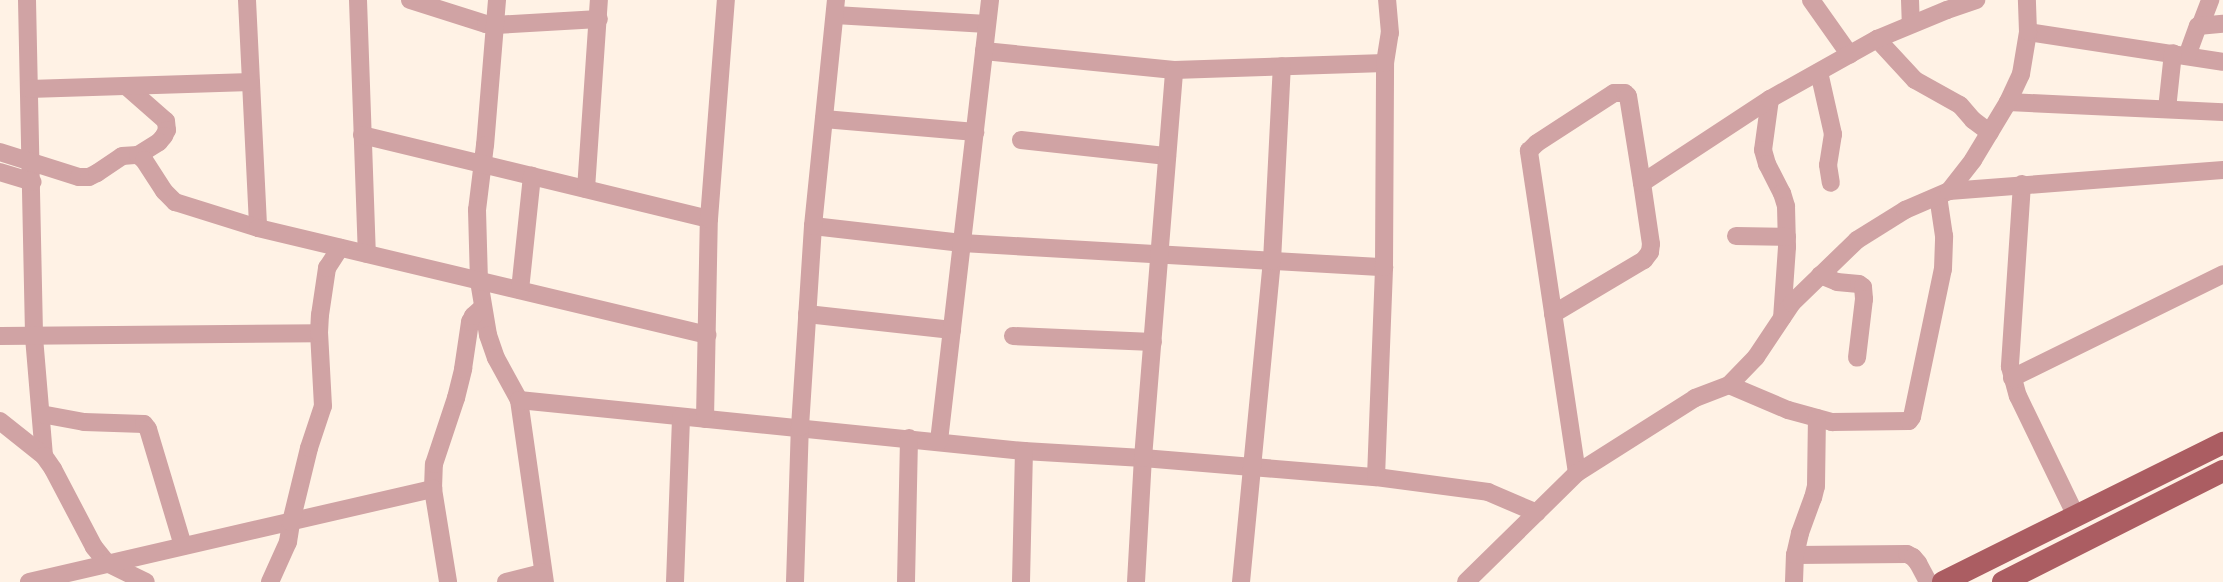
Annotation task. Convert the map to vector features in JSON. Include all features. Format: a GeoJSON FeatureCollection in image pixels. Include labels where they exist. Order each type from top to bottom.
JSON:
{"type":"FeatureCollection","features":[{"type":"Feature","properties":{"kind":"main road"},"geometry":{"type":"LineString","coordinates":[[1943,582],[2223,443]]}},
{"type":"Feature","properties":{"kind":"main road"},"geometry":{"type":"LineString","coordinates":[[2008,581],[2223,471]]}},
{"type":"Feature","properties":{"kind":"street"},"geometry":{"type":"LineString","coordinates":[[27,0],[32,182],[34,337],[44,456]]}},
{"type":"Feature","properties":{"kind":"street"},"geometry":{"type":"LineString","coordinates":[[247,0],[258,228]]}},
{"type":"Feature","properties":{"kind":"street"},"geometry":{"type":"LineString","coordinates":[[358,0],[367,254]]}},
{"type":"Feature","properties":{"kind":"street"},"geometry":{"type":"LineString","coordinates":[[410,0],[495,25],[599,19]]}},
{"type":"Feature","properties":{"kind":"street"},"geometry":{"type":"LineString","coordinates":[[497,0],[477,210],[479,281],[482,308],[488,335],[496,358],[519,400],[544,577],[506,582]]}},
{"type":"Feature","properties":{"kind":"street"},"geometry":{"type":"LineString","coordinates":[[586,189],[600,0]]}},
{"type":"Feature","properties":{"kind":"street"},"geometry":{"type":"LineString","coordinates":[[705,419],[709,219],[726,0]]}},
{"type":"Feature","properties":{"kind":"street"},"geometry":{"type":"LineString","coordinates":[[939,441],[990,0]]}},
{"type":"Feature","properties":{"kind":"street"},"geometry":{"type":"LineString","coordinates":[[1376,477],[1384,267],[1385,63],[1390,33],[1387,0]]}},
{"type":"Feature","properties":{"kind":"street"},"geometry":{"type":"LineString","coordinates":[[1811,0],[1850,55]]}},
{"type":"Feature","properties":{"kind":"street"},"geometry":{"type":"LineString","coordinates":[[1910,0],[1911,24]]}},
{"type":"Feature","properties":{"kind":"street"},"geometry":{"type":"LineString","coordinates":[[1642,183],[1770,99],[1877,39],[1911,24],[1976,0]]}},
{"type":"Feature","properties":{"kind":"street"},"geometry":{"type":"LineString","coordinates":[[1729,386],[1788,410],[1832,422],[1909,421],[1912,417],[1945,252],[1944,193],[1973,160],[2008,102],[2021,74],[2028,32],[2027,0]]}},
{"type":"Feature","properties":{"kind":"street"},"geometry":{"type":"LineString","coordinates":[[2168,110],[2180,54],[2195,30],[2201,24],[2210,0]]}},
{"type":"Feature","properties":{"kind":"street"},"geometry":{"type":"LineString","coordinates":[[795,582],[800,427],[813,226],[836,8],[988,24]]}},
{"type":"Feature","properties":{"kind":"street"},"geometry":{"type":"LineString","coordinates":[[2201,24],[2223,24]]}},
{"type":"Feature","properties":{"kind":"street"},"geometry":{"type":"LineString","coordinates":[[2028,32],[2180,54],[2223,62]]}},
{"type":"Feature","properties":{"kind":"street"},"geometry":{"type":"LineString","coordinates":[[1877,39],[1915,80],[1960,105],[1973,120],[1990,133]]}},
{"type":"Feature","properties":{"kind":"street"},"geometry":{"type":"LineString","coordinates":[[984,51],[1174,70],[1385,63]]}},
{"type":"Feature","properties":{"kind":"street"},"geometry":{"type":"LineString","coordinates":[[1241,582],[1272,261],[1282,66]]}},
{"type":"Feature","properties":{"kind":"street"},"geometry":{"type":"LineString","coordinates":[[1136,582],[1143,458],[1174,70]]}},
{"type":"Feature","properties":{"kind":"street"},"geometry":{"type":"LineString","coordinates":[[1819,72],[1833,129],[1828,165],[1831,183]]}},
{"type":"Feature","properties":{"kind":"street"},"geometry":{"type":"LineString","coordinates":[[29,89],[251,82]]}},
{"type":"Feature","properties":{"kind":"street"},"geometry":{"type":"LineString","coordinates":[[0,152],[79,177],[89,176],[122,156],[138,155],[159,142],[164,136],[167,130],[166,121],[126,86]]}},
{"type":"Feature","properties":{"kind":"street"},"geometry":{"type":"LineString","coordinates":[[1552,314],[1644,260],[1650,252],[1651,244],[1642,183],[1628,96],[1625,93],[1614,93],[1531,147],[1528,158],[1552,314],[1578,473]]}},
{"type":"Feature","properties":{"kind":"street"},"geometry":{"type":"LineString","coordinates":[[1770,99],[1763,150],[1767,164],[1782,193],[1786,206],[1787,237],[1782,318]]}},
{"type":"Feature","properties":{"kind":"street"},"geometry":{"type":"LineString","coordinates":[[2008,102],[2223,112]]}},
{"type":"Feature","properties":{"kind":"street"},"geometry":{"type":"LineString","coordinates":[[824,119],[975,132]]}},
{"type":"Feature","properties":{"kind":"street"},"geometry":{"type":"LineString","coordinates":[[362,135],[709,219]]}},
{"type":"Feature","properties":{"kind":"street"},"geometry":{"type":"LineString","coordinates":[[1021,140],[1167,156]]}},
{"type":"Feature","properties":{"kind":"street"},"geometry":{"type":"LineString","coordinates":[[138,155],[144,160],[170,198],[176,202],[258,228],[707,335]]}},
{"type":"Feature","properties":{"kind":"street"},"geometry":{"type":"LineString","coordinates":[[1466,582],[1578,473],[1695,398],[1729,386],[1756,357],[1792,303],[1820,275],[1857,240],[1905,210],[1944,193],[2022,184],[2223,170]]}},
{"type":"Feature","properties":{"kind":"street"},"geometry":{"type":"LineString","coordinates":[[0,172],[32,182]]}},
{"type":"Feature","properties":{"kind":"street"},"geometry":{"type":"LineString","coordinates":[[520,290],[532,176]]}},
{"type":"Feature","properties":{"kind":"street"},"geometry":{"type":"LineString","coordinates":[[2022,184],[2010,367],[2018,396],[2076,516]]}},
{"type":"Feature","properties":{"kind":"street"},"geometry":{"type":"LineString","coordinates":[[813,226],[962,243],[1384,267]]}},
{"type":"Feature","properties":{"kind":"street"},"geometry":{"type":"LineString","coordinates":[[1736,236],[1787,237]]}},
{"type":"Feature","properties":{"kind":"street"},"geometry":{"type":"LineString","coordinates":[[270,582],[288,542],[291,522],[309,448],[323,406],[319,333],[324,279],[327,268],[340,248]]}},
{"type":"Feature","properties":{"kind":"street"},"geometry":{"type":"LineString","coordinates":[[2012,378],[2223,274]]}},
{"type":"Feature","properties":{"kind":"street"},"geometry":{"type":"LineString","coordinates":[[1820,275],[1837,282],[1859,284],[1863,287],[1864,299],[1857,358]]}},
{"type":"Feature","properties":{"kind":"street"},"geometry":{"type":"LineString","coordinates":[[448,582],[433,489],[434,464],[456,398],[463,369],[470,322],[473,316],[482,308]]}},
{"type":"Feature","properties":{"kind":"street"},"geometry":{"type":"LineString","coordinates":[[807,314],[952,330]]}},
{"type":"Feature","properties":{"kind":"street"},"geometry":{"type":"LineString","coordinates":[[0,336],[34,337],[319,333]]}},
{"type":"Feature","properties":{"kind":"street"},"geometry":{"type":"LineString","coordinates":[[1013,336],[1152,342]]}},
{"type":"Feature","properties":{"kind":"street"},"geometry":{"type":"LineString","coordinates":[[519,400],[939,441],[1024,451],[1143,458],[1376,477],[1488,492],[1537,513]]}},
{"type":"Feature","properties":{"kind":"street"},"geometry":{"type":"LineString","coordinates":[[41,414],[84,422],[144,424],[148,429],[183,546]]}},
{"type":"Feature","properties":{"kind":"street"},"geometry":{"type":"LineString","coordinates":[[675,582],[682,417]]}},
{"type":"Feature","properties":{"kind":"street"},"geometry":{"type":"LineString","coordinates":[[1794,582],[1795,555],[1800,533],[1816,486],[1817,418]]}},
{"type":"Feature","properties":{"kind":"street"},"geometry":{"type":"LineString","coordinates":[[0,421],[44,456],[53,469],[94,547],[107,563],[146,582]]}},
{"type":"Feature","properties":{"kind":"street"},"geometry":{"type":"LineString","coordinates":[[906,582],[909,438]]}},
{"type":"Feature","properties":{"kind":"street"},"geometry":{"type":"LineString","coordinates":[[1021,582],[1024,451]]}},
{"type":"Feature","properties":{"kind":"street"},"geometry":{"type":"LineString","coordinates":[[30,582],[433,489]]}},
{"type":"Feature","properties":{"kind":"street"},"geometry":{"type":"LineString","coordinates":[[1795,555],[1907,554],[1913,557],[1918,563],[1928,582]]}}]}
